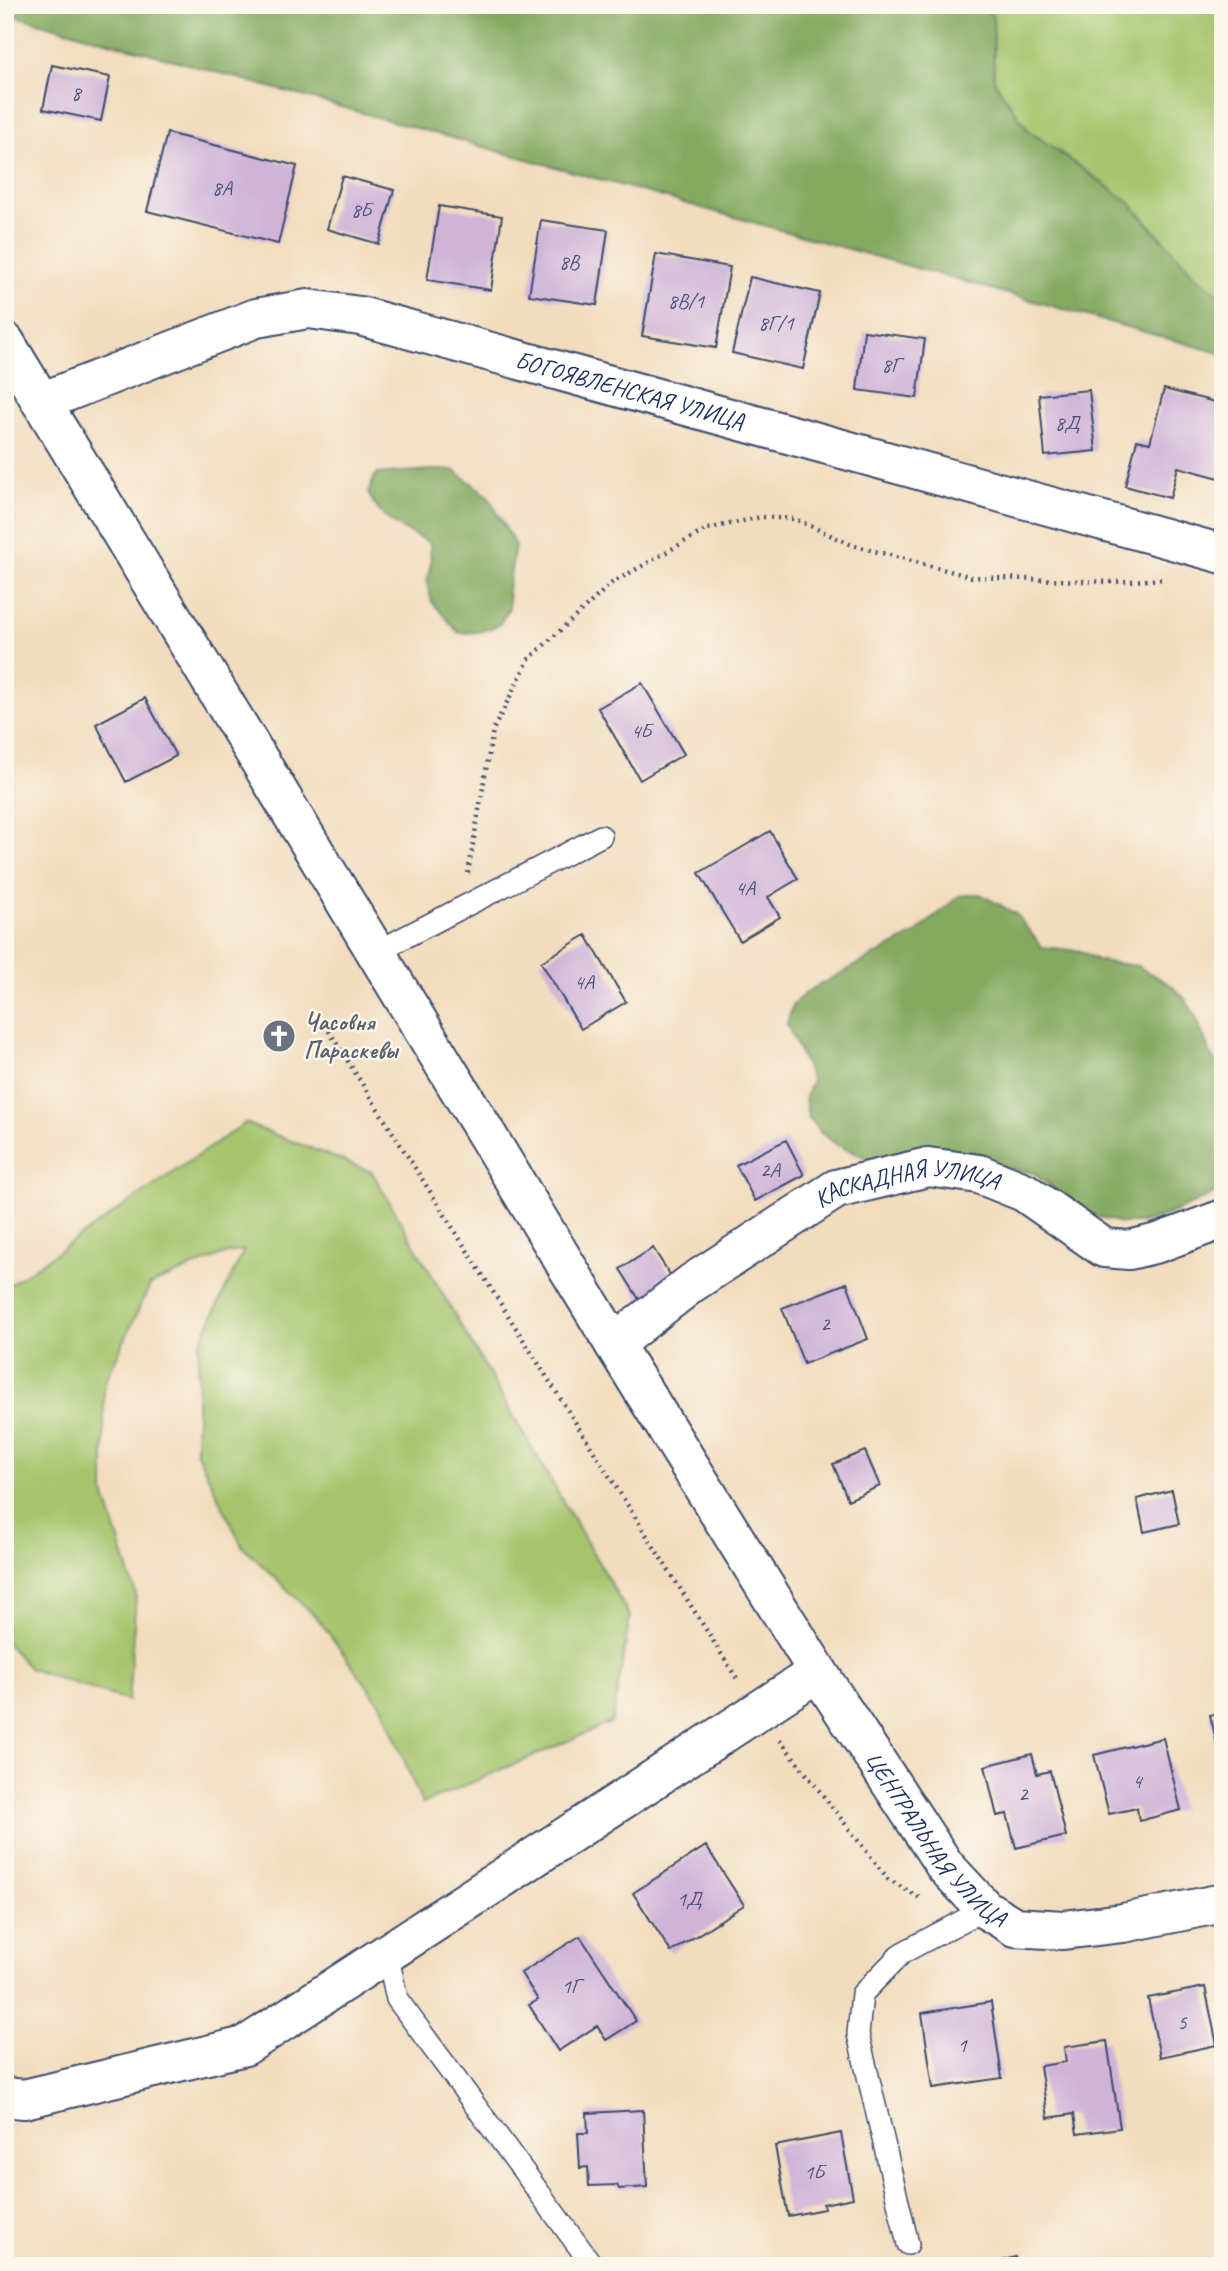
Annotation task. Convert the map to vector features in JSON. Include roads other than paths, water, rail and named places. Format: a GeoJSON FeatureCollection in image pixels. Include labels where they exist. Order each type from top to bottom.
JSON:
{"type":"FeatureCollection","features":[{"type":"Feature","properties":{"kind":"street","name":"БОГОЯВЛЕНСКАЯ УЛИЦА"},"geometry":{"type":"LineString","coordinates":[[41,402],[256,318],[308,310],[360,316],[1213,551]]}},
{"type":"Feature","properties":{"kind":"street","name":"ЦЕНТРАЛЬНАЯ УЛИЦА"},"geometry":{"type":"LineString","coordinates":[[5,342],[614,1344],[818,1672],[974,1915],[1015,1927],[1063,1930],[1123,1923],[1223,1903]]}},
{"type":"Feature","properties":{"kind":"street","name":"КАСКАДНАЯ УЛИЦА"},"geometry":{"type":"LineString","coordinates":[[614,1344],[692,1283],[836,1189],[928,1167],[979,1174],[1024,1192],[1104,1248],[1129,1251],[1223,1219]]}},
{"type":"Feature","properties":{"kind":"street"},"geometry":{"type":"LineString","coordinates":[[5,2097],[24,2099],[245,2046],[818,1672]]}},
{"type":"Feature","properties":{"kind":"lane"},"geometry":{"type":"LineString","coordinates":[[376,953],[601,836]]}},
{"type":"Feature","properties":{"kind":"lane"},"geometry":{"type":"LineString","coordinates":[[908,2244],[858,2034],[862,1994],[902,1953],[974,1915]]}},
{"type":"Feature","properties":{"kind":"lane"},"geometry":{"type":"LineString","coordinates":[[387,1953],[397,1999],[593,2266]]}},
{"type":"Feature","properties":{"kind":"place","name":"Часовня Параскевы"},"geometry":{"type":"Point","coordinates":[279,1036]}}]}
